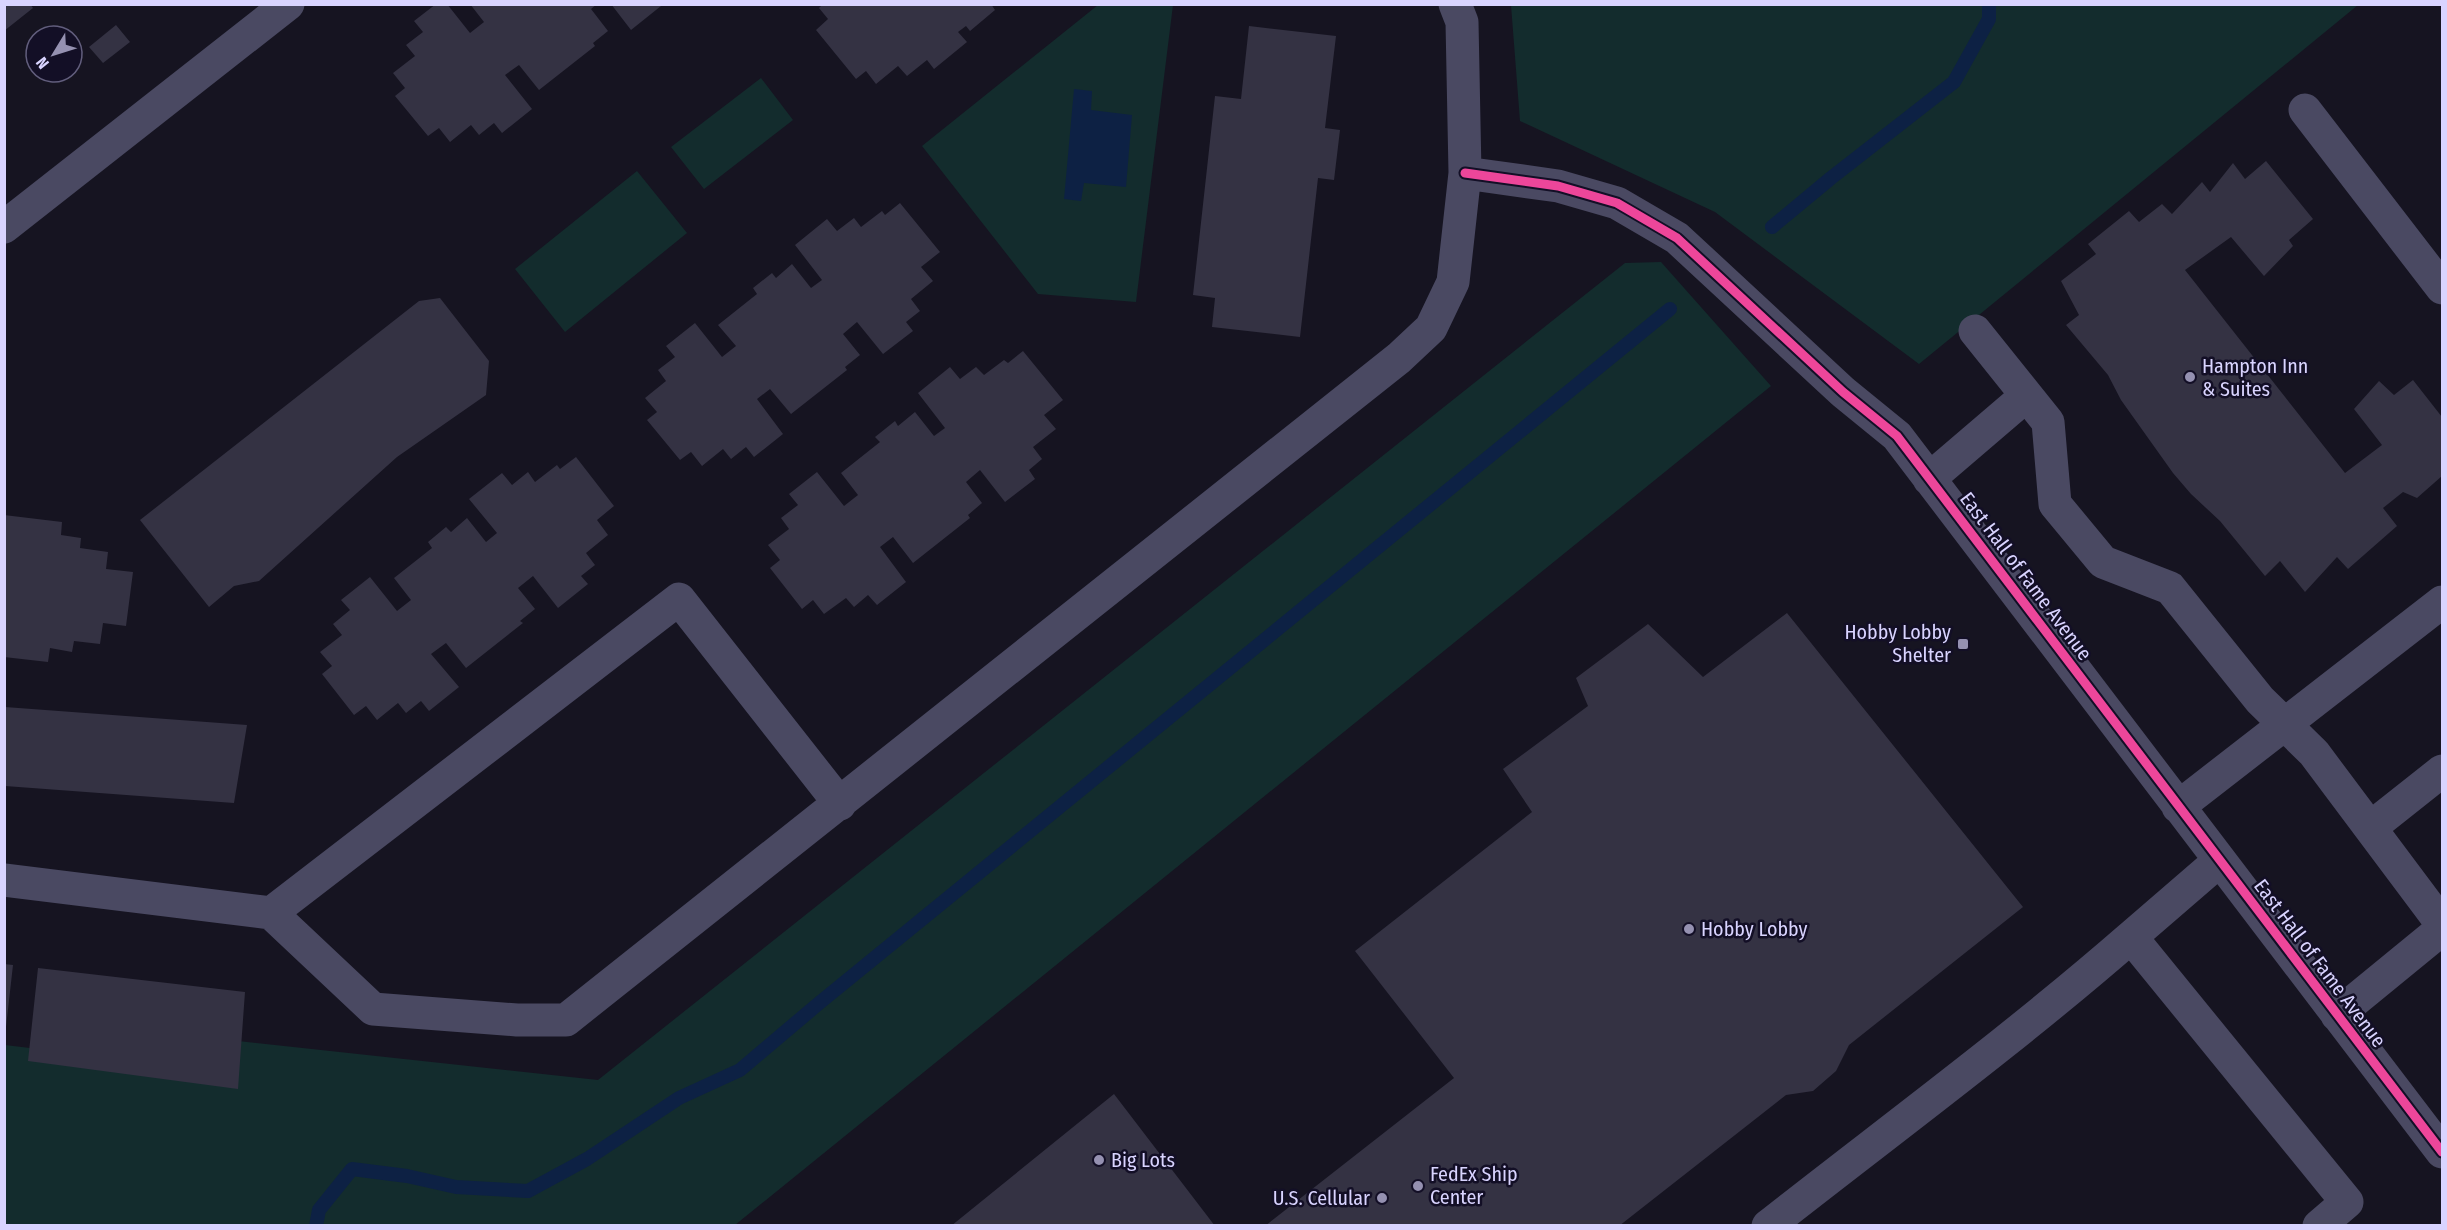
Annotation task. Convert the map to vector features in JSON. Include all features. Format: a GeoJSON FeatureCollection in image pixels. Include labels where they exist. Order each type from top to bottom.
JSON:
{"type":"FeatureCollection","features":[{"type":"Feature","properties":{"kind":"street"},"geometry":{"type":"LineString","coordinates":[[4,227],[288,4]]}},
{"type":"Feature","properties":{"kind":"street"},"geometry":{"type":"LineString","coordinates":[[4,880],[271,913],[373,1009],[518,1020],[566,1020],[1400,358],[1431,327],[1454,282],[1466,173],[1462,22],[1455,4]]}},
{"type":"Feature","properties":{"kind":"street"},"geometry":{"type":"LineString","coordinates":[[2305,110],[2442,288]]}},
{"type":"Feature","properties":{"kind":"street","name":"East Hall of Fame Avenue"},"geometry":{"type":"LineString","coordinates":[[1466,173],[1558,186],[1617,203],[1677,238],[1843,392],[1897,436],[2442,1152]]}},
{"type":"Feature","properties":{"kind":"street"},"geometry":{"type":"LineString","coordinates":[[1975,331],[2048,422],[2055,504],[2103,562],[2170,588],[2260,700],[2314,753],[2370,828],[2439,939],[2337,1015]]}},
{"type":"Feature","properties":{"kind":"street"},"geometry":{"type":"LineString","coordinates":[[1929,479],[2026,396]]}},
{"type":"Feature","properties":{"kind":"street"},"geometry":{"type":"LineString","coordinates":[[271,913],[679,599],[840,804]]}},
{"type":"Feature","properties":{"kind":"street"},"geometry":{"type":"LineString","coordinates":[[2178,807],[2442,602]]}},
{"type":"Feature","properties":{"kind":"street"},"geometry":{"type":"LineString","coordinates":[[2370,828],[2442,771]]}},
{"type":"Feature","properties":{"kind":"street"},"geometry":{"type":"LineString","coordinates":[[1768,1226],[2063,997],[2219,861]]}},
{"type":"Feature","properties":{"kind":"street"},"geometry":{"type":"LineString","coordinates":[[2131,937],[2346,1214],[2319,1226]]}},
{"type":"Feature","properties":{"kind":"green space"},"geometry":{"type":"Polygon","coordinates":[[[1098,5],[1173,5],[1136,302],[1038,294],[922,146],[1098,5]]]}},
{"type":"Feature","properties":{"kind":"green space"},"geometry":{"type":"Polygon","coordinates":[[[1511,5],[2358,5],[1919,364],[1715,212],[1520,121],[1511,5]]]}},
{"type":"Feature","properties":{"kind":"green space"},"geometry":{"type":"Polygon","coordinates":[[[761,78],[793,120],[704,189],[671,147],[761,78]]]}},
{"type":"Feature","properties":{"kind":"green space"},"geometry":{"type":"Polygon","coordinates":[[[637,171],[687,233],[565,332],[515,269],[637,171]]]}},
{"type":"Feature","properties":{"kind":"green space"},"geometry":{"type":"Polygon","coordinates":[[[1661,262],[1771,386],[735,1225],[5,1226],[5,1045],[171,1065],[211,1038],[598,1080],[1625,263],[1661,262]]]}},
{"type":"Feature","properties":{"kind":"water"},"geometry":{"type":"Polygon","coordinates":[[[1074,89],[1092,91],[1091,110],[1132,115],[1126,187],[1084,183],[1081,201],[1064,199],[1074,89]]]}},
{"type":"Feature","properties":{"kind":"building"},"geometry":{"type":"Polygon","coordinates":[[[4,4],[30,4],[33,8],[4,31],[4,4]]]}},
{"type":"Feature","properties":{"kind":"building"},"geometry":{"type":"Polygon","coordinates":[[[436,4],[447,4],[470,33],[484,22],[470,4],[597,4],[591,9],[608,31],[593,43],[595,46],[539,90],[519,65],[505,75],[532,109],[502,133],[494,123],[479,135],[471,125],[450,142],[439,128],[428,136],[395,96],[405,88],[393,73],[415,56],[406,45],[423,32],[414,21],[436,4]]]}},
{"type":"Feature","properties":{"kind":"building"},"geometry":{"type":"Polygon","coordinates":[[[611,4],[660,4],[661,6],[631,30],[611,4]]]}},
{"type":"Feature","properties":{"kind":"building"},"geometry":{"type":"Polygon","coordinates":[[[823,4],[991,4],[995,10],[970,31],[966,26],[958,32],[967,42],[934,69],[927,60],[907,76],[898,66],[876,84],[866,71],[856,79],[816,30],[828,19],[819,8],[823,4]]]}},
{"type":"Feature","properties":{"kind":"building"},"geometry":{"type":"Polygon","coordinates":[[[116,25],[130,42],[103,63],[89,47],[116,25]]]}},
{"type":"Feature","properties":{"kind":"building"},"geometry":{"type":"Polygon","coordinates":[[[1249,26],[1336,36],[1325,128],[1340,130],[1334,180],[1318,178],[1300,337],[1212,327],[1215,298],[1193,295],[1215,96],[1241,99],[1249,26]]]}},
{"type":"Feature","properties":{"kind":"building","name":"Hampton Inn & Suites"},"geometry":{"type":"Polygon","coordinates":[[[2266,161],[2313,219],[2289,240],[2293,246],[2264,276],[2231,237],[2185,270],[2345,473],[2382,445],[2354,409],[2379,381],[2394,395],[2413,380],[2442,417],[2442,476],[2417,498],[2403,492],[2383,508],[2397,526],[2348,569],[2337,557],[2305,592],[2280,561],[2265,576],[2220,521],[2191,494],[2173,473],[2121,400],[2108,375],[2066,325],[2079,315],[2061,281],[2096,254],[2088,244],[2129,211],[2139,222],[2162,204],[2172,214],[2202,182],[2210,192],[2233,163],[2245,179],[2266,161]]]}},
{"type":"Feature","properties":{"kind":"building"},"geometry":{"type":"Polygon","coordinates":[[[900,203],[940,252],[921,267],[933,281],[911,299],[920,311],[906,322],[913,331],[883,354],[857,322],[843,334],[860,355],[845,367],[847,370],[791,414],[770,389],[757,399],[783,434],[754,457],[746,447],[731,459],[723,449],[702,466],[691,452],[680,460],[647,420],[657,412],[645,398],[666,381],[658,370],[675,357],[666,346],[695,323],[722,357],[736,346],[718,325],[757,294],[753,288],[772,273],[776,278],[792,264],[811,288],[822,280],[795,245],[827,219],[837,231],[854,218],[861,227],[882,211],[885,215],[900,203]]]}},
{"type":"Feature","properties":{"kind":"building"},"geometry":{"type":"Polygon","coordinates":[[[440,298],[489,361],[486,395],[397,457],[259,581],[234,586],[209,607],[140,520],[419,301],[440,298]]]}},
{"type":"Feature","properties":{"kind":"building"},"geometry":{"type":"Polygon","coordinates":[[[1023,351],[1063,400],[1044,415],[1056,429],[1033,447],[1042,459],[1029,470],[1035,479],[1005,502],[980,470],[966,482],[982,503],[968,515],[970,518],[913,563],[893,537],[880,547],[906,582],[877,605],[868,595],[854,607],[846,598],[824,614],[813,600],[802,609],[770,568],[780,560],[768,545],[789,529],[781,518],[798,505],[789,494],[817,472],[844,506],[858,495],[841,473],[880,442],[875,437],[895,421],[898,426],[915,412],[934,436],[945,428],[918,393],[950,367],[960,379],[976,367],[984,375],[1004,360],[1008,363],[1023,351]]]}},
{"type":"Feature","properties":{"kind":"building"},"geometry":{"type":"Polygon","coordinates":[[[576,457],[614,506],[597,520],[608,535],[586,553],[595,565],[581,576],[588,584],[558,608],[533,576],[518,588],[535,609],[520,621],[523,623],[466,668],[446,643],[431,654],[459,687],[429,711],[421,701],[406,713],[398,703],[377,720],[366,706],[354,715],[322,674],[332,666],[320,652],[342,635],[333,624],[350,610],[341,600],[370,577],[397,611],[411,600],[394,578],[432,548],[428,542],[446,527],[451,532],[467,518],[486,542],[497,533],[469,499],[502,473],[512,485],[528,472],[535,482],[557,465],[560,469],[576,457]]]}},
{"type":"Feature","properties":{"kind":"building"},"geometry":{"type":"Polygon","coordinates":[[[4,515],[62,522],[61,535],[81,538],[80,548],[108,552],[106,569],[133,572],[126,626],[103,623],[100,644],[74,641],[72,652],[50,648],[48,662],[4,657],[4,515]]]}},
{"type":"Feature","properties":{"kind":"building","name":"Hobby Lobby"},"geometry":{"type":"Polygon","coordinates":[[[1787,613],[2023,907],[1849,1045],[1836,1071],[1813,1091],[1786,1095],[1619,1226],[1265,1226],[1454,1078],[1355,951],[1532,812],[1503,769],[1588,706],[1576,678],[1648,624],[1703,677],[1787,613]]]}},
{"type":"Feature","properties":{"kind":"building"},"geometry":{"type":"Polygon","coordinates":[[[5,707],[247,725],[234,803],[5,786],[5,707]]]}},
{"type":"Feature","properties":{"kind":"building"},"geometry":{"type":"Polygon","coordinates":[[[4,964],[13,965],[6,1027],[4,1027],[4,964]]]}},
{"type":"Feature","properties":{"kind":"building"},"geometry":{"type":"Polygon","coordinates":[[[38,968],[245,992],[238,1089],[28,1061],[38,968]]]}},
{"type":"Feature","properties":{"kind":"building","name":"Big Lots"},"geometry":{"type":"Polygon","coordinates":[[[1114,1094],[1215,1226],[951,1226],[1114,1094]]]}},
{"type":"Feature","properties":{"kind":"waterway"},"geometry":{"type":"LineString","coordinates":[[1772,227],[1954,82],[1989,19],[1989,4]]}},
{"type":"Feature","properties":{"kind":"waterway"},"geometry":{"type":"LineString","coordinates":[[316,1226],[319,1210],[352,1169],[407,1176],[456,1187],[528,1191],[587,1159],[679,1098],[740,1070],[1670,309]]}},
{"type":"Feature","properties":{"kind":"cycle path"},"geometry":{"type":"LineString","coordinates":[[1465,173],[1558,186],[1617,203],[1677,238],[1843,392],[1897,436],[2442,1152]]}},
{"type":"Feature","properties":{"kind":"place","name":"Hampton Inn & Suites"},"geometry":{"type":"Point","coordinates":[2190,377]}},
{"type":"Feature","properties":{"kind":"place","name":"Hobby Lobby Shelter"},"geometry":{"type":"Point","coordinates":[1963,644]}},
{"type":"Feature","properties":{"kind":"place","name":"Hobby Lobby"},"geometry":{"type":"Point","coordinates":[1689,929]}},
{"type":"Feature","properties":{"kind":"place","name":"Big Lots"},"geometry":{"type":"Point","coordinates":[1099,1160]}},
{"type":"Feature","properties":{"kind":"place","name":"FedEx Ship Center"},"geometry":{"type":"Point","coordinates":[1418,1186]}},
{"type":"Feature","properties":{"kind":"place","name":"U.S. Cellular"},"geometry":{"type":"Point","coordinates":[1382,1198]}}]}
